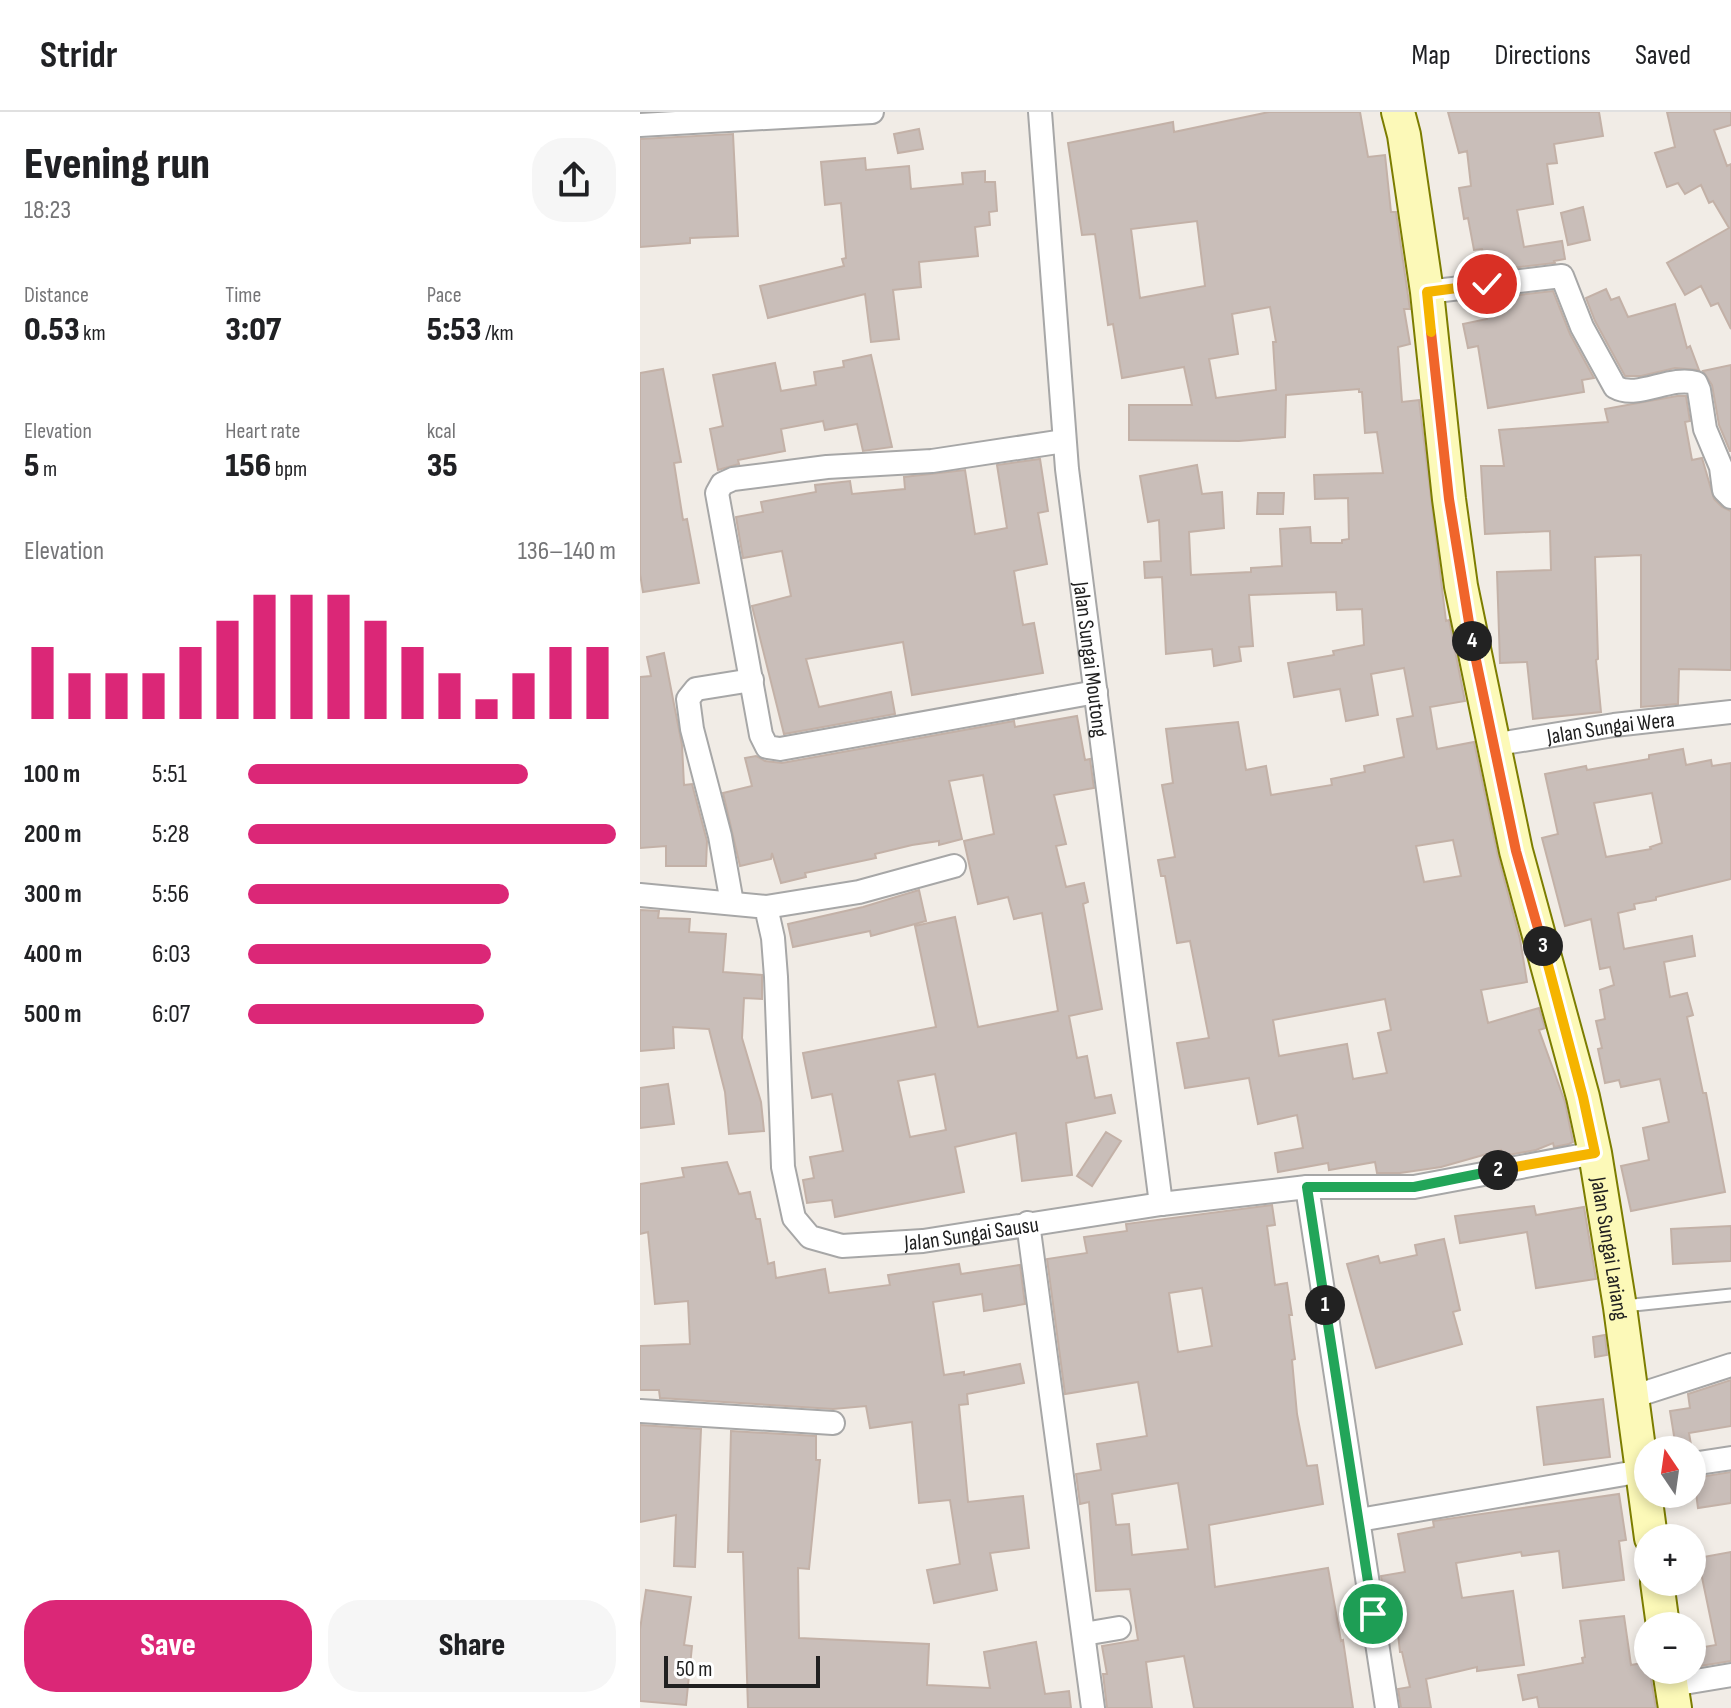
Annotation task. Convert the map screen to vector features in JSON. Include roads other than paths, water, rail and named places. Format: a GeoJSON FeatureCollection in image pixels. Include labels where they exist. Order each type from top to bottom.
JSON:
{"type":"FeatureCollection","features":[{"type":"Feature","properties":{"kind":"street"},"geometry":{"type":"LineString","coordinates":[[640,125],[872,112]]}},
{"type":"Feature","properties":{"kind":"street","name":"Jalan Sungai Moutong"},"geometry":{"type":"LineString","coordinates":[[1040,112],[1064,441],[1161,1204]]}},
{"type":"Feature","properties":{"kind":"street","name":"Jalan Sungai Lariang"},"geometry":{"type":"LineString","coordinates":[[1398,112],[1427,292],[1459,572],[1516,851],[1595,1153],[1639,1436]]}},
{"type":"Feature","properties":{"kind":"street"},"geometry":{"type":"LineString","coordinates":[[1427,292],[1562,276],[1582,327],[1615,387],[1627,391],[1682,381],[1696,383],[1705,429],[1716,450],[1724,490],[1731,497]]}},
{"type":"Feature","properties":{"kind":"street"},"geometry":{"type":"LineString","coordinates":[[1064,441],[932,461],[827,467],[733,479],[722,484],[717,493],[761,735],[767,747],[772,749],[1096,692]]}},
{"type":"Feature","properties":{"kind":"street"},"geometry":{"type":"LineString","coordinates":[[732,903],[720,836],[692,729],[688,699],[696,689],[752,680]]}},
{"type":"Feature","properties":{"kind":"street","name":"Jalan Sungai Wera"},"geometry":{"type":"LineString","coordinates":[[1492,745],[1651,720],[1731,712]]}},
{"type":"Feature","properties":{"kind":"street"},"geometry":{"type":"LineString","coordinates":[[640,895],[766,907],[859,892],[954,866]]}},
{"type":"Feature","properties":{"kind":"street","name":"Jalan Sungai Sausu"},"geometry":{"type":"LineString","coordinates":[[766,907],[773,938],[776,977],[783,1167],[794,1218],[810,1237],[842,1246],[923,1241],[1161,1204],[1307,1187],[1414,1187],[1595,1153]]}},
{"type":"Feature","properties":{"kind":"street"},"geometry":{"type":"LineString","coordinates":[[1307,1187],[1387,1708]]}},
{"type":"Feature","properties":{"kind":"street"},"geometry":{"type":"LineString","coordinates":[[1028,1223],[1093,1708]]}},
{"type":"Feature","properties":{"kind":"street"},"geometry":{"type":"LineString","coordinates":[[1632,1397],[1731,1365]]}},
{"type":"Feature","properties":{"kind":"street"},"geometry":{"type":"LineString","coordinates":[[640,1411],[833,1423]]}},
{"type":"Feature","properties":{"kind":"street"},"geometry":{"type":"LineString","coordinates":[[1706,1462],[1731,1458]]}},
{"type":"Feature","properties":{"kind":"street"},"geometry":{"type":"LineString","coordinates":[[1359,1520],[1634,1473]]}},
{"type":"Feature","properties":{"kind":"street"},"geometry":{"type":"LineString","coordinates":[[1084,1634],[1119,1628]]}},
{"type":"Feature","properties":{"kind":"street"},"geometry":{"type":"LineString","coordinates":[[1672,1688],[1731,1675]]}},
{"type":"Feature","properties":{"kind":"lane"},"geometry":{"type":"LineString","coordinates":[[1620,1307],[1731,1295]]}}]}
